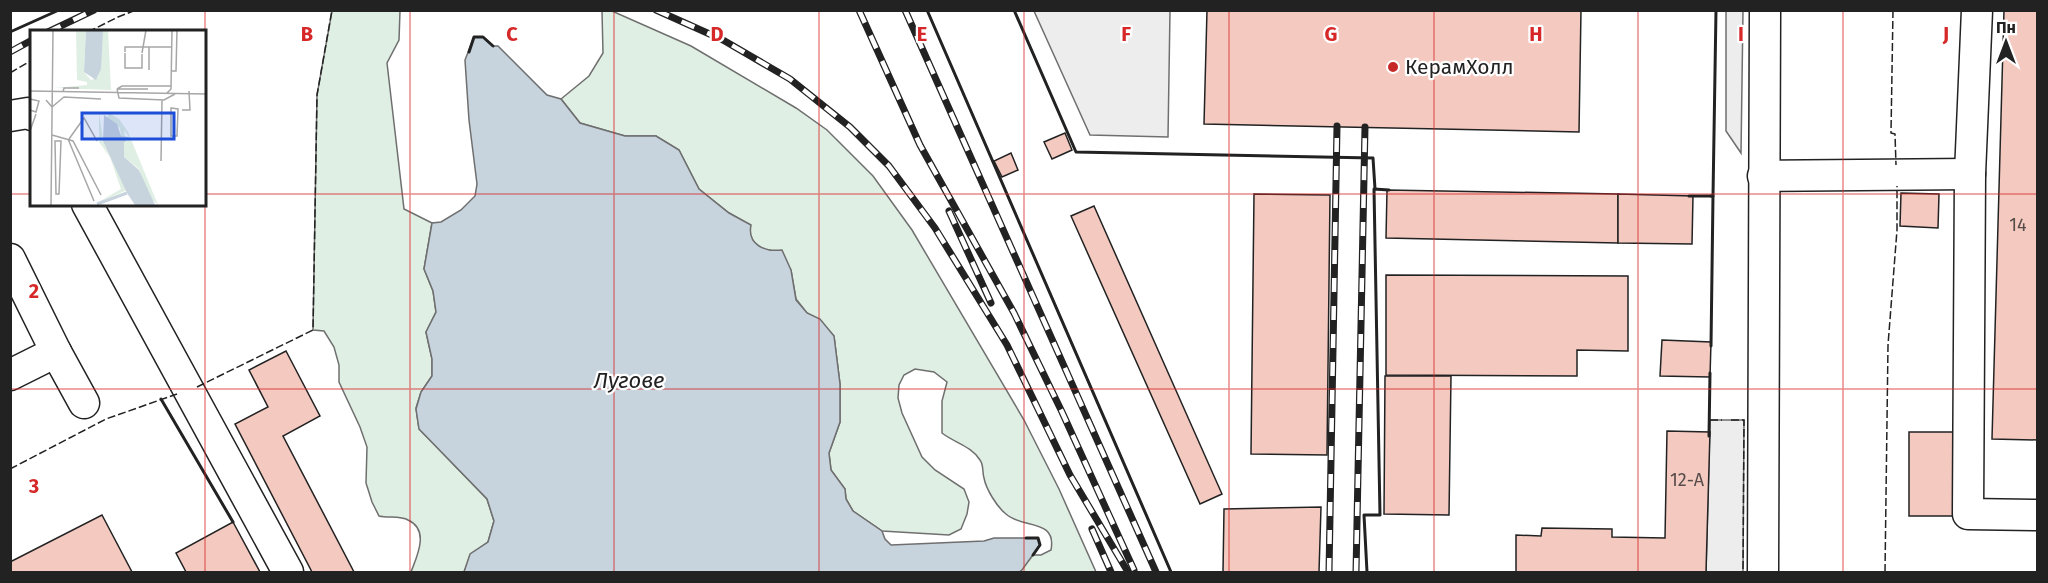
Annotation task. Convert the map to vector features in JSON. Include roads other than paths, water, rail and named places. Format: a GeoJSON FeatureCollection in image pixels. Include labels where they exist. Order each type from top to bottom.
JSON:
{"type":"FeatureCollection","features":[{"type":"Feature","properties":{"kind":"lane"},"geometry":{"type":"LineString","coordinates":[[1763,573],[1765,10]]}},
{"type":"Feature","properties":{"kind":"lane"},"geometry":{"type":"LineString","coordinates":[[1977,10],[1970,174],[1968,514],[2037,515]]}},
{"type":"Feature","properties":{"kind":"lane"},"geometry":{"type":"LineString","coordinates":[[10,116],[30,114]]}},
{"type":"Feature","properties":{"kind":"lane"},"geometry":{"type":"LineString","coordinates":[[1763,176],[1970,174]]}},
{"type":"Feature","properties":{"kind":"lane"},"geometry":{"type":"LineString","coordinates":[[88,206],[288,573]]}},
{"type":"Feature","properties":{"kind":"lane"},"geometry":{"type":"LineString","coordinates":[[15,279],[84,403]]}},
{"type":"Feature","properties":{"kind":"lane"},"geometry":{"type":"LineString","coordinates":[[10,375],[56,352]]}},
{"type":"Feature","properties":{"kind":"water","name":"Лугове"},"geometry":{"type":"Polygon","coordinates":[[[474,37],[483,37],[493,46],[498,46],[547,95],[561,99],[580,123],[625,136],[656,136],[679,150],[699,189],[729,213],[751,225],[752,238],[759,246],[769,250],[782,250],[791,270],[796,300],[807,313],[820,319],[834,336],[840,384],[840,422],[829,453],[831,470],[845,489],[846,499],[853,511],[882,531],[885,539],[891,545],[984,541],[994,538],[1038,538],[1040,545],[1022,570],[1019,572],[464,572],[470,554],[488,542],[494,521],[487,499],[419,429],[416,409],[421,392],[432,376],[432,359],[426,332],[436,312],[433,291],[424,269],[432,223],[441,222],[461,210],[475,196],[477,184],[465,60],[474,37]]]}},
{"type":"Feature","properties":{"kind":"railway"},"geometry":{"type":"LineString","coordinates":[[52,30],[94,10]]}},
{"type":"Feature","properties":{"kind":"railway"},"geometry":{"type":"LineString","coordinates":[[656,10],[723,40],[790,79],[850,127],[889,166],[935,228],[1007,345],[1070,475],[1128,572]]}},
{"type":"Feature","properties":{"kind":"railway"},"geometry":{"type":"LineString","coordinates":[[859,10],[920,145],[1014,313],[1134,570]]}},
{"type":"Feature","properties":{"kind":"railway"},"geometry":{"type":"LineString","coordinates":[[905,10],[1156,572]]}},
{"type":"Feature","properties":{"kind":"railway"},"geometry":{"type":"LineString","coordinates":[[10,52],[30,41]]}},
{"type":"Feature","properties":{"kind":"railway"},"geometry":{"type":"LineString","coordinates":[[1329,572],[1337,126]]}},
{"type":"Feature","properties":{"kind":"railway"},"geometry":{"type":"LineString","coordinates":[[1356,572],[1365,127]]}},
{"type":"Feature","properties":{"kind":"railway"},"geometry":{"type":"LineString","coordinates":[[949,211],[991,303]]}},
{"type":"Feature","properties":{"kind":"railway"},"geometry":{"type":"LineString","coordinates":[[1092,529],[1111,572]]}},
{"type":"Feature","properties":{"kind":"place","name":"КерамХолл"},"geometry":{"type":"Point","coordinates":[1393,67]}}]}
